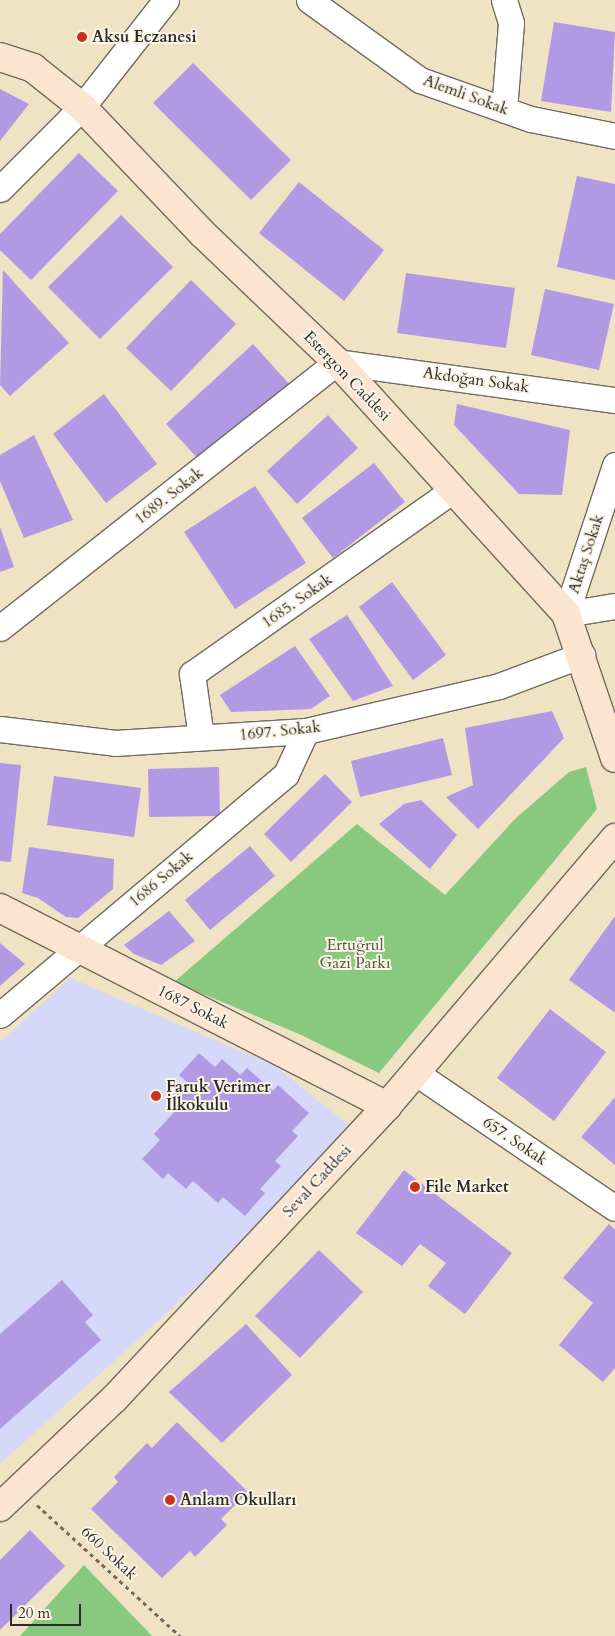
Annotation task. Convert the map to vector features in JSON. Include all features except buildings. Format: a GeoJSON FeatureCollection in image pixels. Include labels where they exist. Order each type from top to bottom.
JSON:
{"type":"FeatureCollection","features":[{"type":"Feature","properties":{"kind":"street"},"geometry":{"type":"LineString","coordinates":[[0,189],[82,107],[166,0]]}},
{"type":"Feature","properties":{"kind":"street","name":"Alemli Sokak"},"geometry":{"type":"LineString","coordinates":[[309,0],[420,80],[504,110],[615,136]]}},
{"type":"Feature","properties":{"kind":"street"},"geometry":{"type":"LineString","coordinates":[[504,0],[511,23],[504,110]]}},
{"type":"Feature","properties":{"kind":"street","name":"Estergon Caddesi"},"geometry":{"type":"LineString","coordinates":[[0,57],[33,68],[82,107],[203,234],[337,362],[566,614],[582,655],[615,758]]}},
{"type":"Feature","properties":{"kind":"street","name":"Akdoğan Sokak"},"geometry":{"type":"LineString","coordinates":[[337,362],[615,400]]}},
{"type":"Feature","properties":{"kind":"street","name":"1689. Sokak"},"geometry":{"type":"LineString","coordinates":[[0,628],[337,362]]}},
{"type":"Feature","properties":{"kind":"street","name":"Aktaş Sokak"},"geometry":{"type":"LineString","coordinates":[[566,614],[615,465]]}},
{"type":"Feature","properties":{"kind":"street","name":"1685. Sokak"},"geometry":{"type":"LineString","coordinates":[[202,738],[192,674],[453,490]]}},
{"type":"Feature","properties":{"kind":"street"},"geometry":{"type":"LineString","coordinates":[[566,614],[615,606]]}},
{"type":"Feature","properties":{"kind":"street","name":"1697. Sokak"},"geometry":{"type":"LineString","coordinates":[[0,729],[115,743],[306,731],[499,686],[582,655]]}},
{"type":"Feature","properties":{"kind":"street","name":"1686 Sokak"},"geometry":{"type":"LineString","coordinates":[[0,1015],[286,774],[306,731]]}},
{"type":"Feature","properties":{"kind":"street","name":"Seval Caddesi"},"geometry":{"type":"LineString","coordinates":[[0,1507],[115,1398],[387,1106],[615,838]]}},
{"type":"Feature","properties":{"kind":"street","name":"1687 Sokak"},"geometry":{"type":"LineString","coordinates":[[0,908],[76,950],[387,1106]]}},
{"type":"Feature","properties":{"kind":"street","name":"657. Sokak"},"geometry":{"type":"LineString","coordinates":[[416,1073],[615,1208]]}},
{"type":"Feature","properties":{"kind":"path","name":"660 Sokak"},"geometry":{"type":"LineString","coordinates":[[20,1489],[180,1636]]}},
{"type":"Feature","properties":{"kind":"shaded area"},"geometry":{"type":"Polygon","coordinates":[[[70,978],[276,1066],[348,1125],[232,1254],[0,1464],[0,1042],[70,978]]]}},
{"type":"Feature","properties":{"kind":"green space","name":"Ertuğrul Gazi Parkı"},"geometry":{"type":"Polygon","coordinates":[[[586,767],[597,809],[379,1073],[299,1034],[174,982],[357,824],[445,895],[515,819],[569,772],[586,767]]]}},
{"type":"Feature","properties":{"kind":"green space"},"geometry":{"type":"Polygon","coordinates":[[[84,1565],[152,1636],[20,1636],[84,1565]]]}},
{"type":"Feature","properties":{"kind":"place","name":"Aksu Eczanesi"},"geometry":{"type":"Point","coordinates":[82,37]}},
{"type":"Feature","properties":{"kind":"place","name":"Faruk Verimer İlkokulu"},"geometry":{"type":"Point","coordinates":[156,1096]}},
{"type":"Feature","properties":{"kind":"place","name":"File Market"},"geometry":{"type":"Point","coordinates":[415,1187]}},
{"type":"Feature","properties":{"kind":"place","name":"Anlam Okulları"},"geometry":{"type":"Point","coordinates":[170,1500]}}]}
